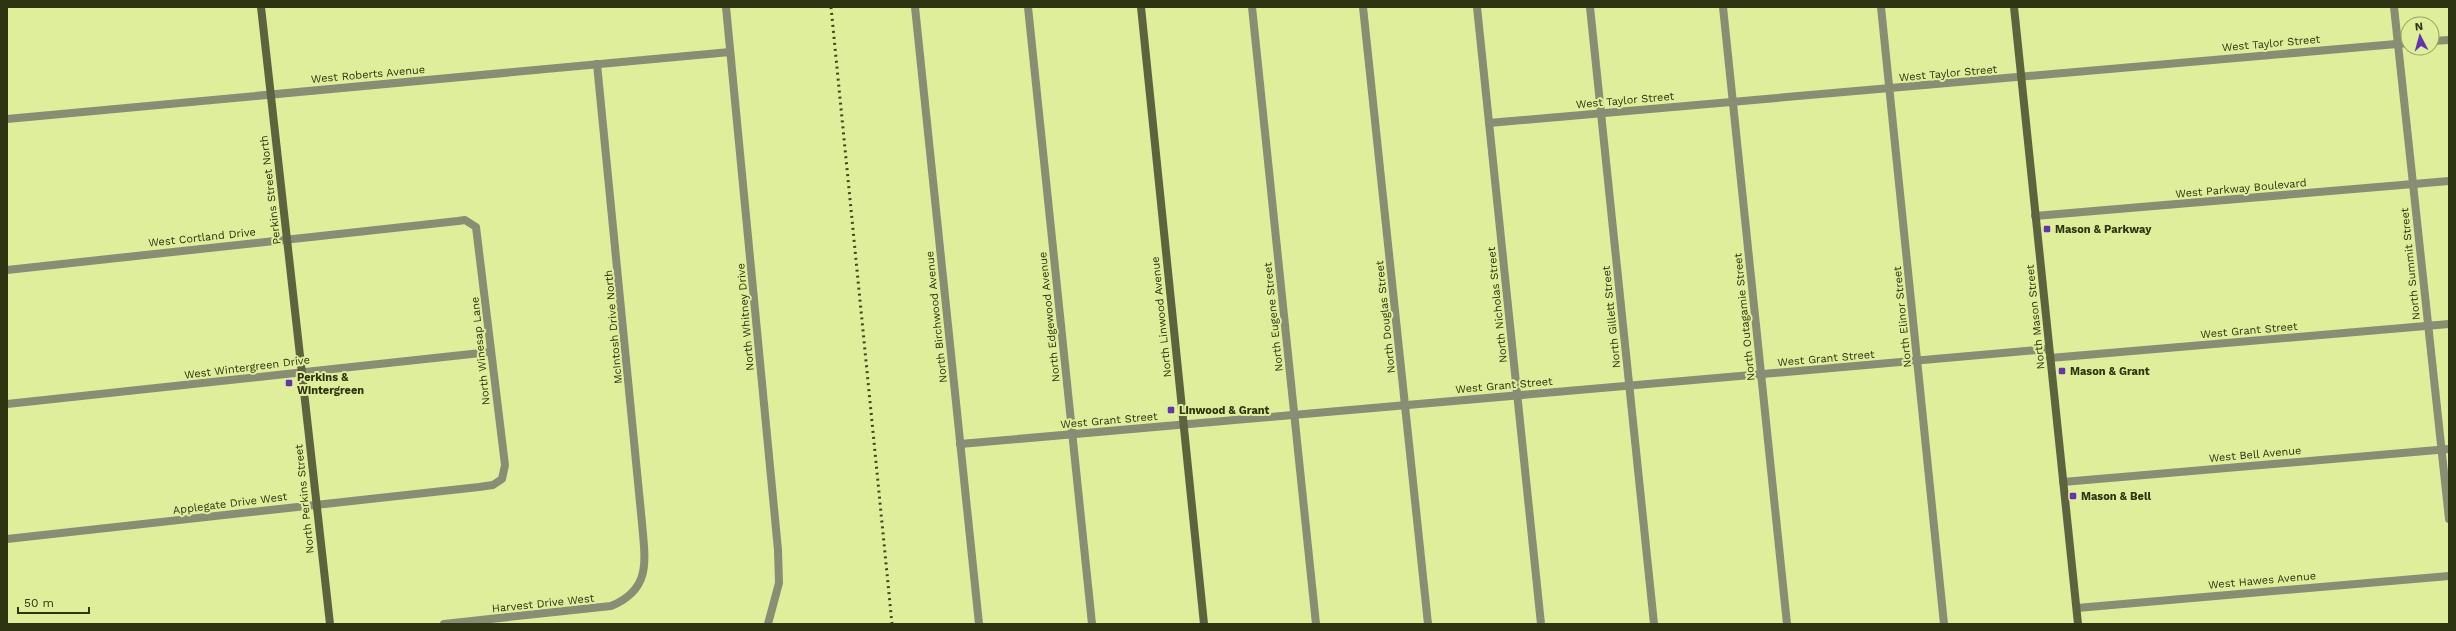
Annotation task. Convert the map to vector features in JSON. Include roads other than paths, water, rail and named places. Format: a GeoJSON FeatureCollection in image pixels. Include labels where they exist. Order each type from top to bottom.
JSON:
{"type":"FeatureCollection","features":[{"type":"Feature","properties":{"kind":"street","name":"Perkins Street North"},"geometry":{"type":"LineString","coordinates":[[262,7],[301,371]]}},
{"type":"Feature","properties":{"kind":"street","name":"North Whitney Drive"},"geometry":{"type":"LineString","coordinates":[[726,7],[778,550],[779,583],[768,624]]}},
{"type":"Feature","properties":{"kind":"street","name":"North Birchwood Avenue"},"geometry":{"type":"LineString","coordinates":[[915,7],[979,624]]}},
{"type":"Feature","properties":{"kind":"street","name":"North Edgewood Avenue"},"geometry":{"type":"LineString","coordinates":[[1028,7],[1092,624]]}},
{"type":"Feature","properties":{"kind":"street","name":"North Linwood Avenue"},"geometry":{"type":"LineString","coordinates":[[1140,7],[1204,624]]}},
{"type":"Feature","properties":{"kind":"street","name":"North Eugene Street"},"geometry":{"type":"LineString","coordinates":[[1252,7],[1316,624]]}},
{"type":"Feature","properties":{"kind":"street","name":"North Douglas Street"},"geometry":{"type":"LineString","coordinates":[[1363,7],[1428,624]]}},
{"type":"Feature","properties":{"kind":"street","name":"North Nicholas Street"},"geometry":{"type":"LineString","coordinates":[[1477,7],[1541,624]]}},
{"type":"Feature","properties":{"kind":"street","name":"North Gillett Street"},"geometry":{"type":"LineString","coordinates":[[1590,7],[1654,624]]}},
{"type":"Feature","properties":{"kind":"street","name":"North Outagamie Street"},"geometry":{"type":"LineString","coordinates":[[1723,7],[1787,624]]}},
{"type":"Feature","properties":{"kind":"street","name":"North Elinor Street"},"geometry":{"type":"LineString","coordinates":[[1881,7],[1944,624]]}},
{"type":"Feature","properties":{"kind":"street","name":"North Mason Street"},"geometry":{"type":"LineString","coordinates":[[2014,7],[2078,624]]}},
{"type":"Feature","properties":{"kind":"street","name":"North Summit Street"},"geometry":{"type":"LineString","coordinates":[[2394,7],[2428,326],[2445,449],[2449,519]]}},
{"type":"Feature","properties":{"kind":"street","name":"West Taylor Street"},"geometry":{"type":"LineString","coordinates":[[1489,122],[1889,89],[2021,76],[2398,44]]}},
{"type":"Feature","properties":{"kind":"street","name":"West Roberts Avenue"},"geometry":{"type":"LineString","coordinates":[[7,119],[730,52]]}},
{"type":"Feature","properties":{"kind":"street","name":"McIntosh Drive North"},"geometry":{"type":"LineString","coordinates":[[597,64],[644,551],[644,568],[637,588]]}},
{"type":"Feature","properties":{"kind":"street","name":"West Parkway Boulevard"},"geometry":{"type":"LineString","coordinates":[[2035,216],[2449,181]]}},
{"type":"Feature","properties":{"kind":"street","name":"West Cortland Drive"},"geometry":{"type":"LineString","coordinates":[[7,270],[458,220],[471,223]]}},
{"type":"Feature","properties":{"kind":"street","name":"North Winesap Lane"},"geometry":{"type":"LineString","coordinates":[[471,223],[476,227],[478,233],[490,352],[505,465],[502,479]]}},
{"type":"Feature","properties":{"kind":"street","name":"West Grant Street"},"geometry":{"type":"LineString","coordinates":[[2050,358],[2449,324]]}},
{"type":"Feature","properties":{"kind":"street","name":"West Grant Street"},"geometry":{"type":"LineString","coordinates":[[960,444],[2049,349]]}},
{"type":"Feature","properties":{"kind":"street","name":"West Wintergreen Drive"},"geometry":{"type":"LineString","coordinates":[[7,404],[301,371],[490,352]]}},
{"type":"Feature","properties":{"kind":"street","name":"North Perkins Street"},"geometry":{"type":"LineString","coordinates":[[301,371],[330,624]]}},
{"type":"Feature","properties":{"kind":"street","name":"West Bell Avenue"},"geometry":{"type":"LineString","coordinates":[[2063,482],[2445,449]]}},
{"type":"Feature","properties":{"kind":"street","name":"Applegate Drive West"},"geometry":{"type":"LineString","coordinates":[[7,539],[479,487],[493,485],[502,479]]}},
{"type":"Feature","properties":{"kind":"street","name":"West Hawes Avenue"},"geometry":{"type":"LineString","coordinates":[[2077,608],[2449,576]]}},
{"type":"Feature","properties":{"kind":"street","name":"Harvest Drive West"},"geometry":{"type":"LineString","coordinates":[[444,624],[611,606],[630,596],[637,588]]}},
{"type":"Feature","properties":{"kind":"railway"},"geometry":{"type":"LineString","coordinates":[[831,7],[892,624]]}},
{"type":"Feature","properties":{"kind":"place","name":"Mason & Parkway"},"geometry":{"type":"Point","coordinates":[2047,229]}},
{"type":"Feature","properties":{"kind":"place","name":"Mason & Grant"},"geometry":{"type":"Point","coordinates":[2062,371]}},
{"type":"Feature","properties":{"kind":"place","name":"Perkins & Wintergreen"},"geometry":{"type":"Point","coordinates":[289,383]}},
{"type":"Feature","properties":{"kind":"place","name":"Linwood & Grant"},"geometry":{"type":"Point","coordinates":[1171,410]}},
{"type":"Feature","properties":{"kind":"place","name":"Mason & Bell"},"geometry":{"type":"Point","coordinates":[2073,496]}}]}
